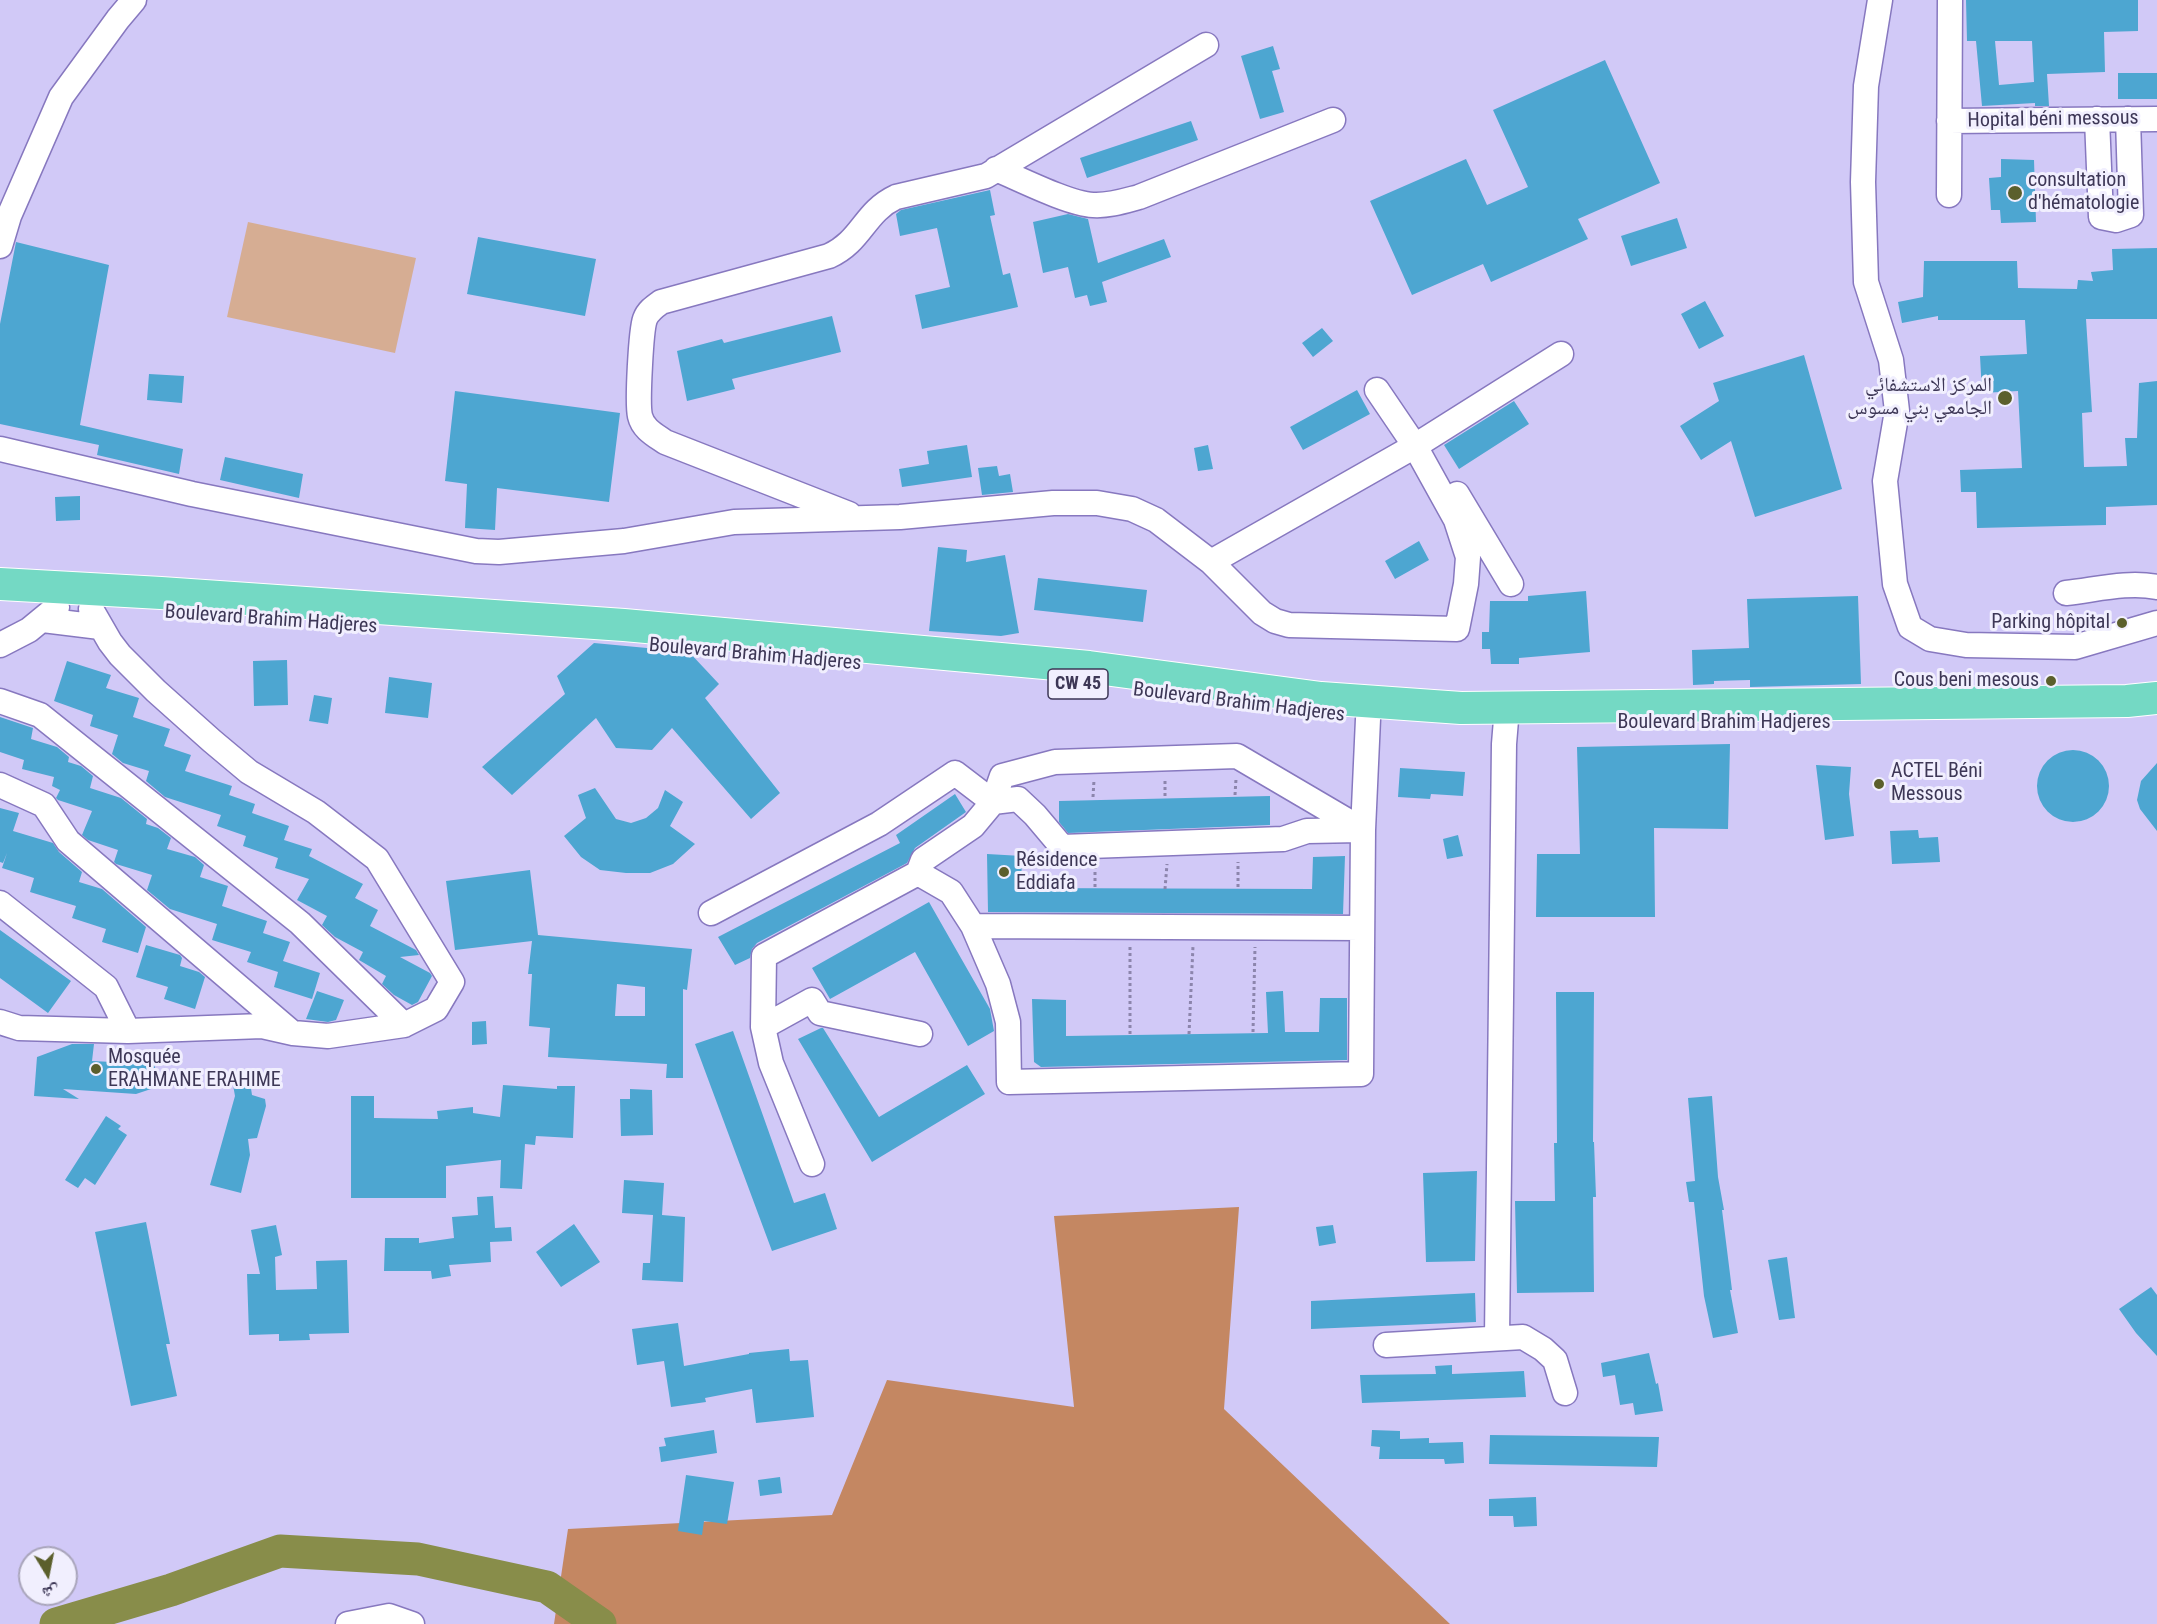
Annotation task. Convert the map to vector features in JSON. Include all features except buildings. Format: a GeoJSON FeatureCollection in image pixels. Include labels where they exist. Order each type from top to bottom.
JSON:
{"type":"FeatureCollection","features":[{"type":"Feature","properties":{"kind":"main road"},"geometry":{"type":"LineString","coordinates":[[0,584],[74,610],[624,625],[1089,667],[1367,702],[1461,708],[1506,716],[2127,701],[2157,698]]}},
{"type":"Feature","properties":{"kind":"main road","name":"Boulevard Brahim Hadjeres"},"geometry":{"type":"LineString","coordinates":[[0,604],[625,644],[1083,684],[1368,719],[1463,724],[1506,716],[2105,720],[2157,717]]}},
{"type":"Feature","properties":{"kind":"street"},"geometry":{"type":"LineString","coordinates":[[0,246],[9,216],[61,97],[134,0]]}},
{"type":"Feature","properties":{"kind":"street"},"geometry":{"type":"LineString","coordinates":[[1881,0],[1866,86],[1863,182],[1866,282],[1891,360],[1897,411],[1885,481],[1895,584],[1910,627],[1930,639],[1966,645],[2075,648],[2157,623]]}},
{"type":"Feature","properties":{"kind":"street"},"geometry":{"type":"LineString","coordinates":[[1949,195],[1950,0]]}},
{"type":"Feature","properties":{"kind":"street"},"geometry":{"type":"LineString","coordinates":[[859,518],[665,442],[648,430],[640,417],[638,397],[645,320],[651,308],[661,302],[829,256],[842,250],[885,202],[896,197],[986,176],[1206,45]]}},
{"type":"Feature","properties":{"kind":"street"},"geometry":{"type":"LineString","coordinates":[[2097,119],[2101,217],[2116,220],[2131,215],[2128,119]]}},
{"type":"Feature","properties":{"kind":"street","name":"Hopital béni messous"},"geometry":{"type":"LineString","coordinates":[[1950,121],[2157,119]]}},
{"type":"Feature","properties":{"kind":"street"},"geometry":{"type":"LineString","coordinates":[[996,169],[1072,200],[1090,205],[1106,205],[1139,197],[1333,120]]}},
{"type":"Feature","properties":{"kind":"street"},"geometry":{"type":"LineString","coordinates":[[1211,562],[1420,443],[1561,354]]}},
{"type":"Feature","properties":{"kind":"street"},"geometry":{"type":"LineString","coordinates":[[1377,390],[1420,443],[1511,584]]}},
{"type":"Feature","properties":{"kind":"street"},"geometry":{"type":"LineString","coordinates":[[0,449],[192,494],[476,551],[500,552],[624,541],[734,522],[900,517],[1053,503],[1097,503],[1132,509],[1156,520],[1211,562],[1262,613],[1275,621],[1289,625],[1457,629],[1466,584],[1468,557],[1456,520],[1420,443]]}},
{"type":"Feature","properties":{"kind":"street"},"geometry":{"type":"LineString","coordinates":[[2066,593],[2123,586],[2157,587]]}},
{"type":"Feature","properties":{"kind":"street"},"geometry":{"type":"LineString","coordinates":[[0,645],[74,610],[156,691],[249,772],[316,812],[377,859],[452,982],[436,1009],[404,1025],[328,1036],[293,1033],[262,1026],[128,1031],[19,1028],[0,1022]]}},
{"type":"Feature","properties":{"kind":"street"},"geometry":{"type":"LineString","coordinates":[[0,701],[40,715],[291,916],[404,1025]]}},
{"type":"Feature","properties":{"kind":"street"},"geometry":{"type":"LineString","coordinates":[[1497,1337],[1506,716]]}},
{"type":"Feature","properties":{"kind":"street"},"geometry":{"type":"LineString","coordinates":[[918,873],[951,892],[973,926],[998,984],[1008,1022],[1009,1082],[1361,1074],[1363,830],[1368,719]]}},
{"type":"Feature","properties":{"kind":"street"},"geometry":{"type":"LineString","coordinates":[[812,1164],[771,1063],[763,1027],[764,956],[918,873],[922,860],[973,826],[993,802],[1002,776],[1055,762],[1237,756],[1363,830]]}},
{"type":"Feature","properties":{"kind":"street"},"geometry":{"type":"LineString","coordinates":[[711,913],[879,824],[955,772],[993,802],[1018,799],[1062,847],[1283,839],[1307,831],[1363,830]]}},
{"type":"Feature","properties":{"kind":"street"},"geometry":{"type":"LineString","coordinates":[[0,785],[44,805],[68,841],[293,1033]]}},
{"type":"Feature","properties":{"kind":"street"},"geometry":{"type":"LineString","coordinates":[[0,903],[106,987],[128,1031]]}},
{"type":"Feature","properties":{"kind":"street"},"geometry":{"type":"LineString","coordinates":[[973,926],[1362,928]]}},
{"type":"Feature","properties":{"kind":"street"},"geometry":{"type":"LineString","coordinates":[[763,1027],[812,1000],[820,1013],[920,1034]]}},
{"type":"Feature","properties":{"kind":"street"},"geometry":{"type":"LineString","coordinates":[[1386,1345],[1523,1337],[1544,1349],[1555,1360],[1564,1394]]}},
{"type":"Feature","properties":{"kind":"street"},"geometry":{"type":"LineString","coordinates":[[348,1624],[389,1616],[412,1624]]}},
{"type":"Feature","properties":{"kind":"path"},"geometry":{"type":"LineString","coordinates":[[1238,841],[1238,887]]}},
{"type":"Feature","properties":{"kind":"path"},"geometry":{"type":"LineString","coordinates":[[1130,927],[1130,1034]]}},
{"type":"Feature","properties":{"kind":"path"},"geometry":{"type":"LineString","coordinates":[[1189,1034],[1193,927]]}},
{"type":"Feature","properties":{"kind":"path"},"geometry":{"type":"LineString","coordinates":[[1253,1032],[1255,927]]}},
{"type":"Feature","properties":{"kind":"shaded area"},"geometry":{"type":"Polygon","coordinates":[[[248,222],[416,258],[395,353],[227,317],[248,222]]]}},
{"type":"Feature","properties":{"kind":"shaded area"},"geometry":{"type":"Polygon","coordinates":[[[1239,1207],[1224,1409],[1450,1624],[554,1624],[568,1529],[832,1515],[887,1380],[1074,1407],[1054,1216],[1239,1207]]]}},
{"type":"Feature","properties":{"kind":"waterway"},"geometry":{"type":"LineString","coordinates":[[56,1624],[171,1590],[280,1551],[418,1559],[547,1587],[600,1624]]}},
{"type":"Feature","properties":{"kind":"place","name":"consultation d'hématologie"},"geometry":{"type":"Point","coordinates":[2015,193]}},
{"type":"Feature","properties":{"kind":"place","name":"المركز الاستشفائي الجامعي بني مسوس"},"geometry":{"type":"Point","coordinates":[2005,398]}},
{"type":"Feature","properties":{"kind":"place","name":"Parking hôpital"},"geometry":{"type":"Point","coordinates":[2122,623]}},
{"type":"Feature","properties":{"kind":"place","name":"Cous beni mesous"},"geometry":{"type":"Point","coordinates":[2051,681]}},
{"type":"Feature","properties":{"kind":"place","name":"ACTEL Béni Messous"},"geometry":{"type":"Point","coordinates":[1879,784]}},
{"type":"Feature","properties":{"kind":"place","name":"Résidence Eddiafa"},"geometry":{"type":"Point","coordinates":[1004,872]}},
{"type":"Feature","properties":{"kind":"place","name":"Mosquée ERAHMANE ERAHIME"},"geometry":{"type":"Point","coordinates":[96,1069]}}]}
